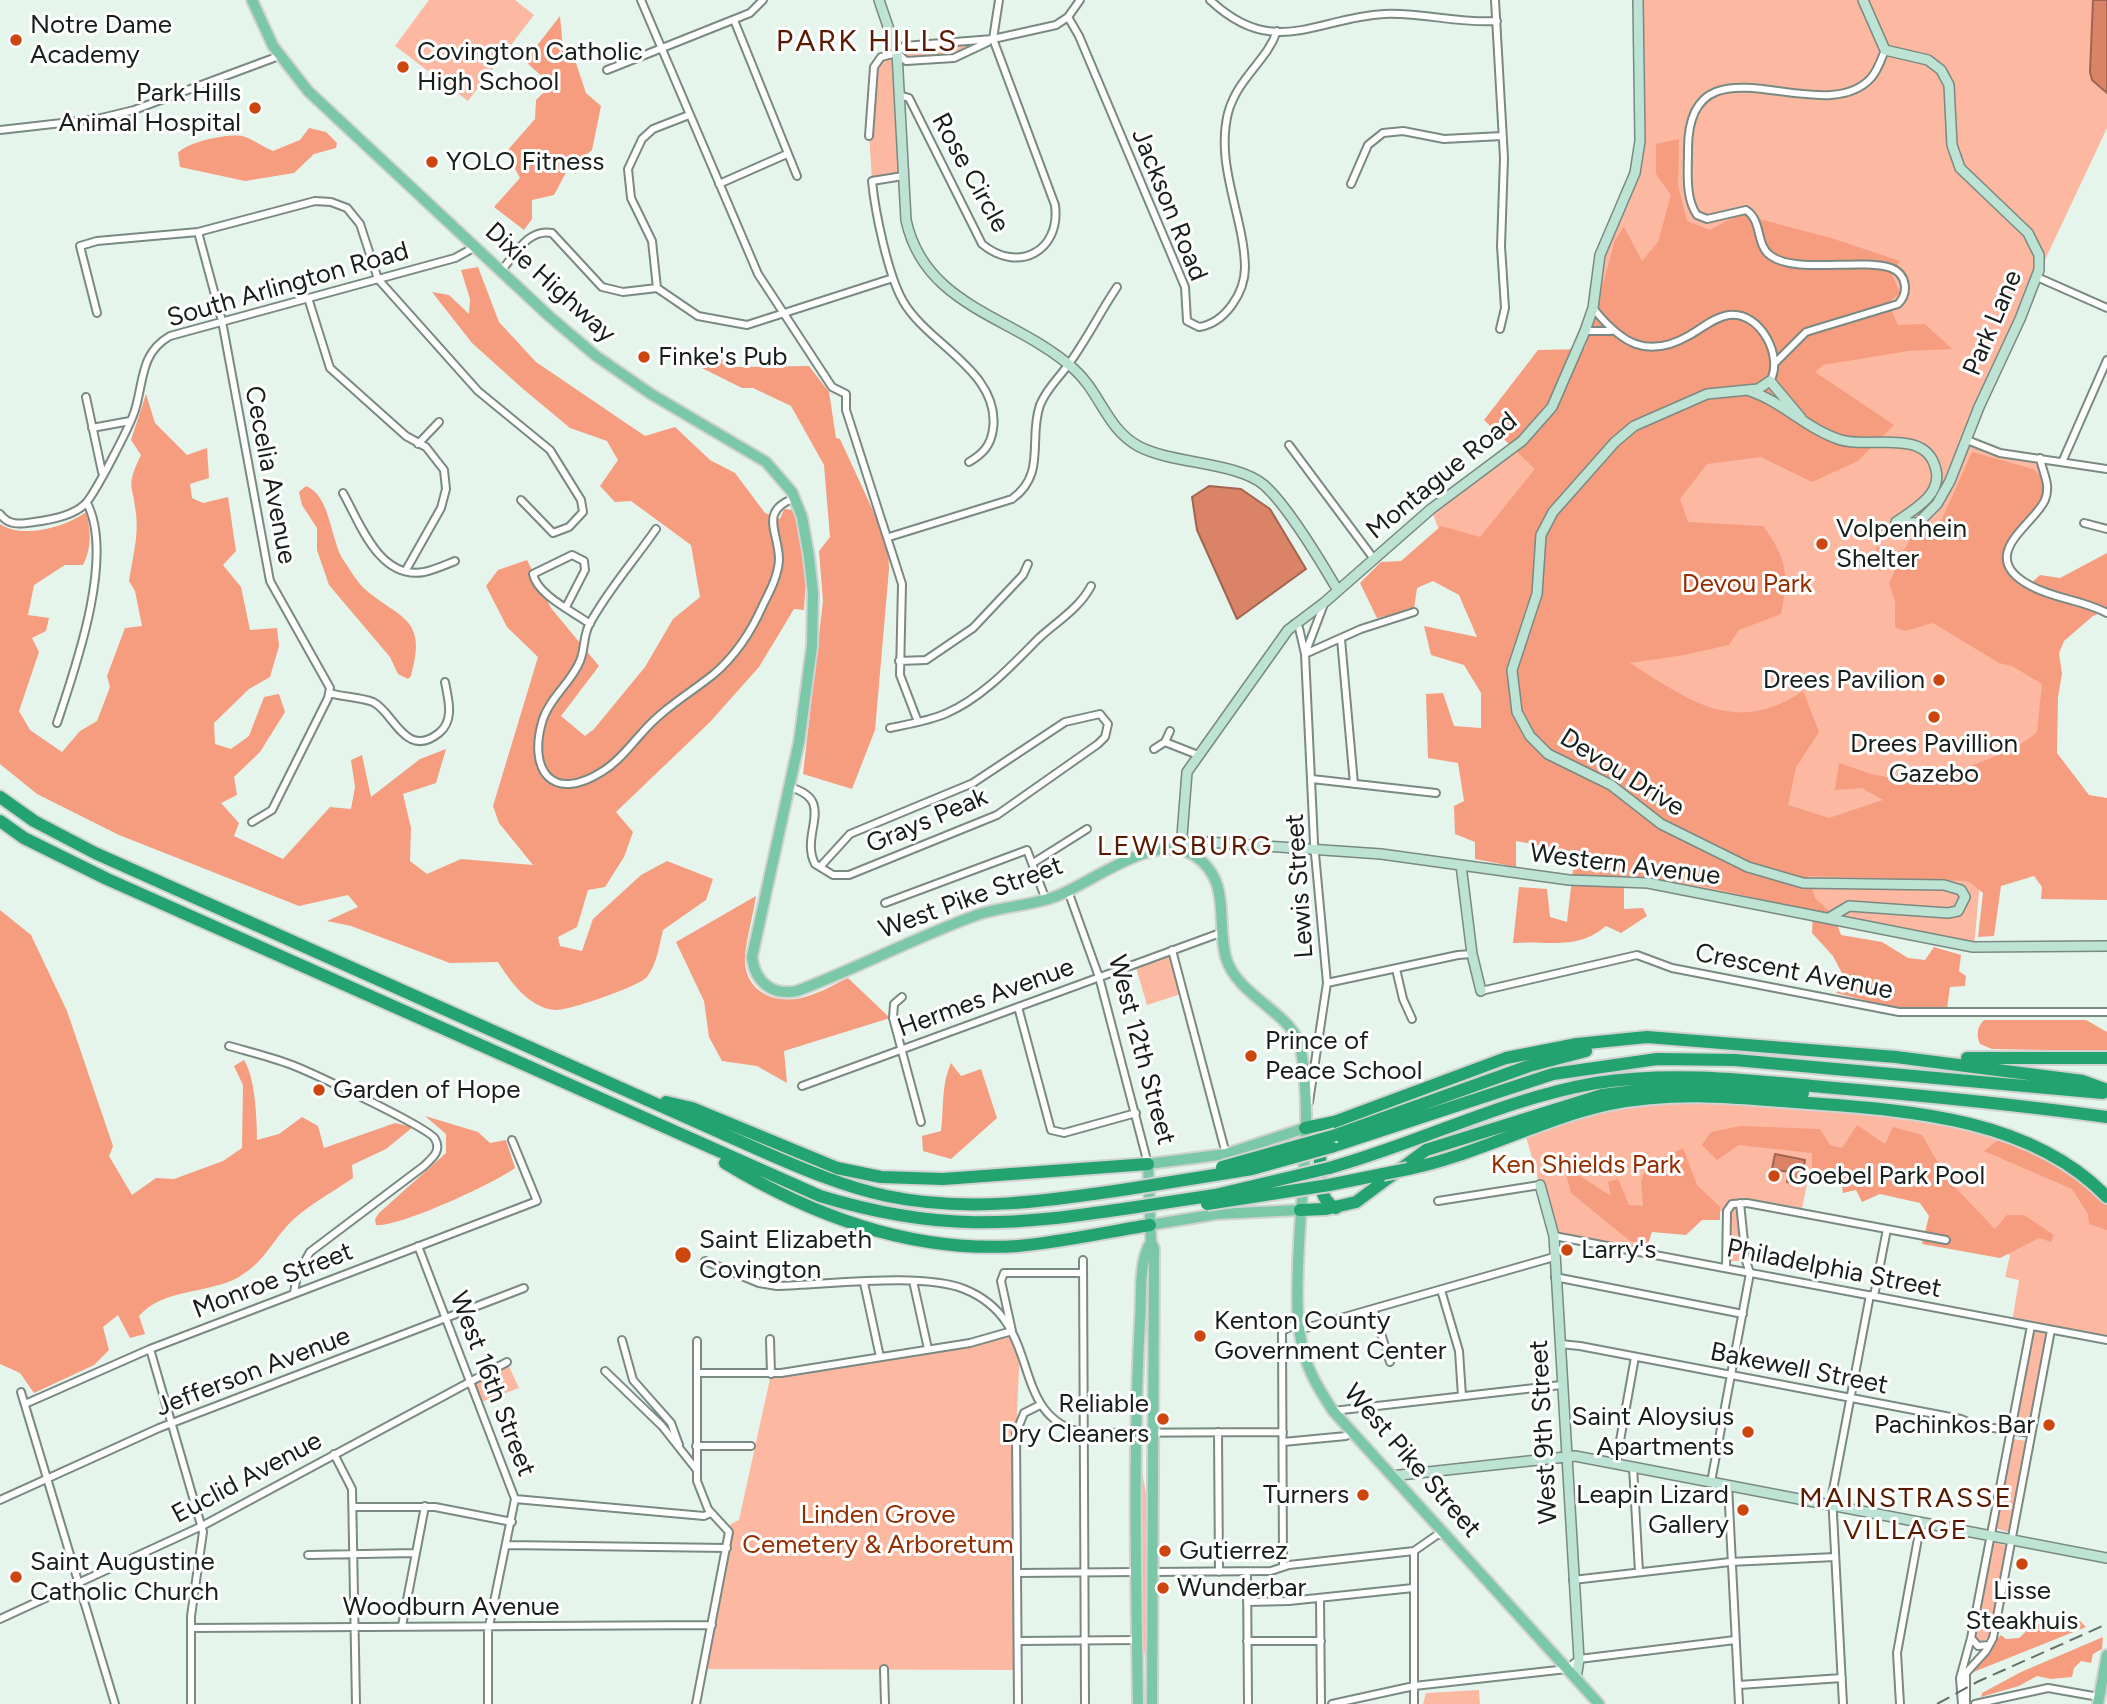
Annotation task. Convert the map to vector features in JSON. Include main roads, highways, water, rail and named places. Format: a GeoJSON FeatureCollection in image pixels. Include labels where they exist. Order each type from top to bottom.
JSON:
{"type":"FeatureCollection","features":[{"type":"Feature","properties":{"kind":"highway"},"geometry":{"type":"LineString","coordinates":[[0,797],[34,821],[95,853],[808,1171],[886,1195],[932,1203],[990,1205],[1157,1185],[1334,1141],[1485,1088],[1608,1064],[1681,1058],[2107,1092]]}},
{"type":"Feature","properties":{"kind":"highway"},"geometry":{"type":"LineString","coordinates":[[0,821],[36,844],[107,879],[674,1132],[820,1196],[901,1218],[986,1224],[1235,1201],[1329,1185],[1408,1169],[1602,1096],[1666,1087],[1842,1096],[1887,1092]]}},
{"type":"Feature","properties":{"kind":"highway"},"geometry":{"type":"LineString","coordinates":[[1305,1128],[1334,1122],[1479,1069],[1591,1050],[1684,1039],[1896,1057],[2083,1081],[2107,1092]]}},
{"type":"Feature","properties":{"kind":"highway"},"geometry":{"type":"LineString","coordinates":[[1896,1057],[2107,1058]]}},
{"type":"Feature","properties":{"kind":"highway"},"geometry":{"type":"LineString","coordinates":[[1485,1088],[1527,1060]]}},
{"type":"Feature","properties":{"kind":"highway"},"geometry":{"type":"LineString","coordinates":[[1130,1210],[1215,1195],[1329,1168],[1492,1110],[1537,1096],[1597,1083],[1664,1077],[1723,1078],[1887,1092],[2107,1117]]}},
{"type":"Feature","properties":{"kind":"highway"},"geometry":{"type":"LineString","coordinates":[[632,1093],[692,1108],[837,1168],[881,1177],[943,1179],[1148,1164]]}},
{"type":"Feature","properties":{"kind":"highway"},"geometry":{"type":"LineString","coordinates":[[1545,1117],[1612,1104],[1675,1096],[1730,1097],[1922,1113],[1964,1122],[2026,1144],[2068,1166],[2107,1197]]}},
{"type":"Feature","properties":{"kind":"highway"},"geometry":{"type":"LineString","coordinates":[[1334,1122],[1321,1133],[1321,1193],[1327,1204],[1336,1208]]}},
{"type":"Feature","properties":{"kind":"highway"},"geometry":{"type":"LineString","coordinates":[[674,1132],[728,1165],[804,1205],[865,1228],[907,1239],[963,1247],[1015,1246],[1150,1226]]}},
{"type":"Feature","properties":{"kind":"highway"},"geometry":{"type":"LineString","coordinates":[[1300,1210],[1336,1208],[1368,1195],[1426,1150],[1499,1133]]}},
{"type":"Feature","properties":{"kind":"main road","name":"Dixie Highway"},"geometry":{"type":"LineString","coordinates":[[252,0],[279,56],[308,91],[501,271],[596,356],[650,394],[766,462],[783,477],[802,517],[812,582]]}},
{"type":"Feature","properties":{"kind":"main road","name":"West Pike Street"},"geometry":{"type":"LineString","coordinates":[[812,582],[812,646],[789,787],[752,957],[756,974],[773,990],[797,991],[978,915],[1046,900],[1108,869],[1150,853],[1167,848],[1181,849],[1200,860],[1219,886],[1226,957],[1237,980],[1285,1024],[1300,1046],[1306,1114],[1300,1210],[1299,1327],[1312,1375],[1333,1411],[1599,1704]]}},
{"type":"Feature","properties":{"kind":"main road"},"geometry":{"type":"LineString","coordinates":[[1148,1164],[1226,1154],[1305,1128]]}},
{"type":"Feature","properties":{"kind":"main road","name":"West 12th Street"},"geometry":{"type":"LineString","coordinates":[[1148,1164],[1150,1242]]}},
{"type":"Feature","properties":{"kind":"main road"},"geometry":{"type":"LineString","coordinates":[[1150,1226],[1217,1214],[1300,1210]]}},
{"type":"Feature","properties":{"kind":"main road"},"geometry":{"type":"LineString","coordinates":[[1138,1704],[1136,1433],[1143,1280],[1146,1249],[1150,1242],[1154,1248],[1151,1433],[1152,1704]]}},
{"type":"Feature","properties":{"kind":"main road"},"geometry":{"type":"LineString","coordinates":[[2101,1700],[2107,1655]]}},
{"type":"Feature","properties":{"kind":"railway"},"geometry":{"type":"LineString","coordinates":[[1937,1704],[1977,1682],[2107,1624]]}},
{"type":"Feature","properties":{"kind":"place","name":"Notre Dame Academy"},"geometry":{"type":"Point","coordinates":[16,40]}},
{"type":"Feature","properties":{"kind":"place","name":"Covington Catholic High School"},"geometry":{"type":"Point","coordinates":[403,67]}},
{"type":"Feature","properties":{"kind":"place","name":"Park Hills Animal Hospital"},"geometry":{"type":"Point","coordinates":[255,108]}},
{"type":"Feature","properties":{"kind":"place","name":"YOLO Fitness"},"geometry":{"type":"Point","coordinates":[432,162]}},
{"type":"Feature","properties":{"kind":"place","name":"Finke's Pub"},"geometry":{"type":"Point","coordinates":[644,357]}},
{"type":"Feature","properties":{"kind":"place","name":"Volpenhein Shelter"},"geometry":{"type":"Point","coordinates":[1822,544]}},
{"type":"Feature","properties":{"kind":"place","name":"Drees Pavilion"},"geometry":{"type":"Point","coordinates":[1939,680]}},
{"type":"Feature","properties":{"kind":"place","name":"Drees Pavillion Gazebo"},"geometry":{"type":"Point","coordinates":[1934,717]}},
{"type":"Feature","properties":{"kind":"place","name":"Prince of Peace School"},"geometry":{"type":"Point","coordinates":[1251,1056]}},
{"type":"Feature","properties":{"kind":"place","name":"Garden of Hope"},"geometry":{"type":"Point","coordinates":[319,1090]}},
{"type":"Feature","properties":{"kind":"place","name":"Goebel Park Pool"},"geometry":{"type":"Point","coordinates":[1774,1176]}},
{"type":"Feature","properties":{"kind":"place","name":"Larry's"},"geometry":{"type":"Point","coordinates":[1567,1250]}},
{"type":"Feature","properties":{"kind":"place","name":"Saint Elizabeth Covington"},"geometry":{"type":"Point","coordinates":[683,1255]}},
{"type":"Feature","properties":{"kind":"place","name":"Kenton County Government Center"},"geometry":{"type":"Point","coordinates":[1200,1336]}},
{"type":"Feature","properties":{"kind":"place","name":"Reliable Dry Cleaners"},"geometry":{"type":"Point","coordinates":[1163,1419]}},
{"type":"Feature","properties":{"kind":"place","name":"Pachinkos Bar"},"geometry":{"type":"Point","coordinates":[2049,1425]}},
{"type":"Feature","properties":{"kind":"place","name":"Saint Aloysius Apartments"},"geometry":{"type":"Point","coordinates":[1748,1432]}},
{"type":"Feature","properties":{"kind":"place","name":"Turners"},"geometry":{"type":"Point","coordinates":[1363,1495]}},
{"type":"Feature","properties":{"kind":"place","name":"Leapin Lizard Gallery"},"geometry":{"type":"Point","coordinates":[1743,1510]}},
{"type":"Feature","properties":{"kind":"place","name":"Gutierrez"},"geometry":{"type":"Point","coordinates":[1165,1551]}},
{"type":"Feature","properties":{"kind":"place","name":"Lisse Steakhuis"},"geometry":{"type":"Point","coordinates":[2022,1564]}},
{"type":"Feature","properties":{"kind":"place","name":"Saint Augustine Catholic Church"},"geometry":{"type":"Point","coordinates":[16,1577]}},
{"type":"Feature","properties":{"kind":"place","name":"Wunderbar"},"geometry":{"type":"Point","coordinates":[1163,1588]}},
{"type":"Feature","properties":{"kind":"district","name":"PARK HILLS"},"geometry":{"type":"Point","coordinates":[867,42]}},
{"type":"Feature","properties":{"kind":"district","name":"LEWISBURG"},"geometry":{"type":"Point","coordinates":[1185,847]}},
{"type":"Feature","properties":{"kind":"district","name":"MAINSTRASSE VILLAGE"},"geometry":{"type":"Point","coordinates":[1906,1515]}},
{"type":"Feature","properties":{"kind":"park label","name":"Devou Park"},"geometry":{"type":"Point","coordinates":[1747,584]}},
{"type":"Feature","properties":{"kind":"park label","name":"Ken Shields Park"},"geometry":{"type":"Point","coordinates":[1586,1165]}},
{"type":"Feature","properties":{"kind":"park label","name":"Linden Grove Cemetery & Arboretum"},"geometry":{"type":"Point","coordinates":[878,1530]}}]}
